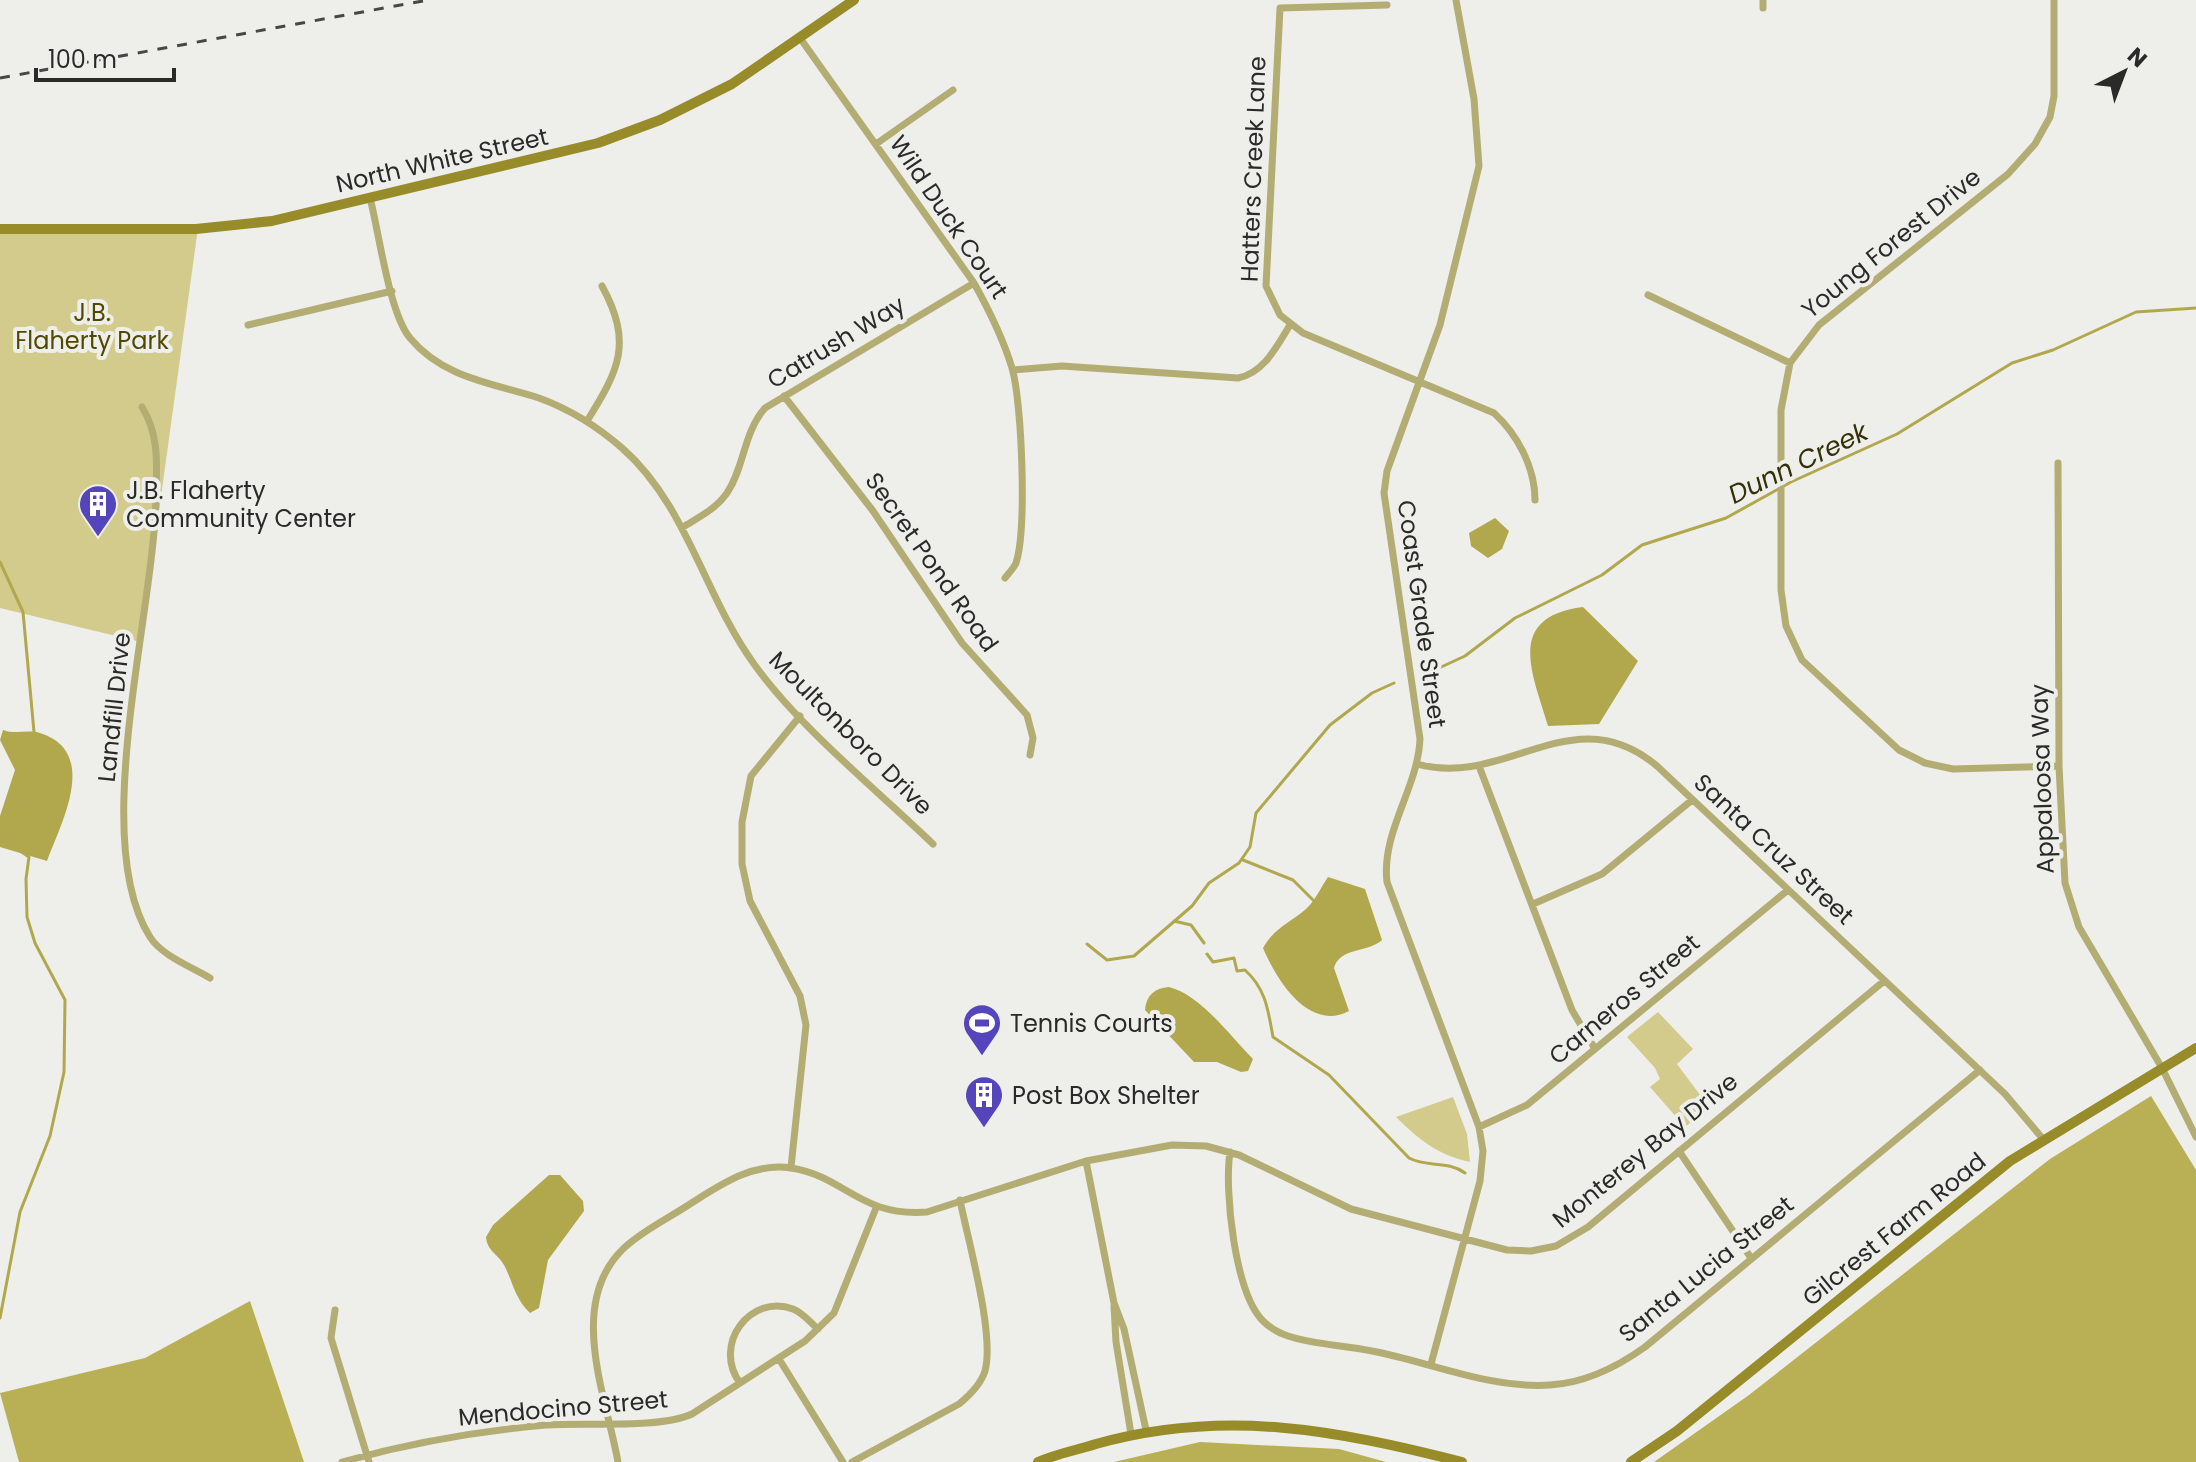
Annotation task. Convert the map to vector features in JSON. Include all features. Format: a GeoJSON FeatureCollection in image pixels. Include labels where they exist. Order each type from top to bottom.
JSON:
{"type":"FeatureCollection","features":[{"type":"Feature","properties":{"kind":"main road","name":"North White Street"},"geometry":{"type":"LineString","coordinates":[[0,229],[196,229],[272,221],[548,156],[647,125],[732,84],[854,0]]}},
{"type":"Feature","properties":{"kind":"main road","name":"Gilcrest Farm Road"},"geometry":{"type":"LineString","coordinates":[[1631,1462],[1677,1431],[1974,1189],[2043,1139],[2196,1048]]}},
{"type":"Feature","properties":{"kind":"main road"},"geometry":{"type":"LineString","coordinates":[[1038,1462],[1146,1430],[1293,1426],[1372,1439],[1462,1462]]}},
{"type":"Feature","properties":{"kind":"street","name":"Coast Grade Street"},"geometry":{"type":"LineString","coordinates":[[1431,1364],[1483,1163],[1479,1127],[1387,882],[1390,844],[1417,764],[1419,729],[1384,493],[1387,471],[1422,382],[1455,273],[1479,166],[1474,99],[1456,0]]}},
{"type":"Feature","properties":{"kind":"street","name":"Young Forest Drive"},"geometry":{"type":"LineString","coordinates":[[2054,0],[2054,96],[2050,117],[2035,144],[2008,174],[1819,325],[1790,363],[1781,410],[1783,614],[1790,638],[1811,669],[1892,745],[1925,763],[1968,770],[2059,766]]}},
{"type":"Feature","properties":{"kind":"street","name":"Hatters Creek Lane"},"geometry":{"type":"LineString","coordinates":[[1387,5],[1280,8],[1266,286],[1271,302],[1290,325],[1303,333],[1494,413],[1509,426],[1535,477],[1535,500]]}},
{"type":"Feature","properties":{"kind":"street","name":"Wild Duck Court"},"geometry":{"type":"LineString","coordinates":[[800,38],[974,283],[989,310],[1013,370],[1021,521],[1015,565],[1005,578]]}},
{"type":"Feature","properties":{"kind":"street"},"geometry":{"type":"LineString","coordinates":[[876,144],[953,90]]}},
{"type":"Feature","properties":{"kind":"street","name":"Moultonboro Drive"},"geometry":{"type":"LineString","coordinates":[[370,198],[392,291],[407,334],[426,356],[469,378],[541,399],[587,421],[642,467],[683,527],[725,619],[755,665],[800,716],[933,844]]}},
{"type":"Feature","properties":{"kind":"street","name":"Catrush Way"},"geometry":{"type":"LineString","coordinates":[[683,527],[713,509],[726,495],[736,478],[754,421],[784,396],[974,283]]}},
{"type":"Feature","properties":{"kind":"street"},"geometry":{"type":"LineString","coordinates":[[587,421],[612,381],[622,343],[614,307],[602,286]]}},
{"type":"Feature","properties":{"kind":"street"},"geometry":{"type":"LineString","coordinates":[[248,325],[392,291]]}},
{"type":"Feature","properties":{"kind":"street"},"geometry":{"type":"LineString","coordinates":[[1648,295],[1790,363]]}},
{"type":"Feature","properties":{"kind":"street"},"geometry":{"type":"LineString","coordinates":[[1013,370],[1062,366],[1238,378],[1249,376],[1268,360],[1290,325]]}},
{"type":"Feature","properties":{"kind":"street","name":"Secret Pond Road"},"geometry":{"type":"LineString","coordinates":[[784,396],[873,511],[962,643],[1027,715],[1033,738],[1030,755]]}},
{"type":"Feature","properties":{"kind":"street","name":"Landfill Drive"},"geometry":{"type":"LineString","coordinates":[[142,407],[155,436],[156,540],[129,750],[123,826],[125,861],[151,938],[164,950],[210,978]]}},
{"type":"Feature","properties":{"kind":"street","name":"Appaloosa Way"},"geometry":{"type":"LineString","coordinates":[[2058,463],[2059,766],[2064,870],[2070,903],[2079,927],[2162,1068],[2196,1137]]}},
{"type":"Feature","properties":{"kind":"street"},"geometry":{"type":"LineString","coordinates":[[791,1167],[806,1025],[800,996],[750,901],[742,864],[742,822],[751,776],[800,716]]}},
{"type":"Feature","properties":{"kind":"street","name":"Santa Cruz Street"},"geometry":{"type":"LineString","coordinates":[[1417,764],[1451,771],[1565,741],[1598,738],[1624,744],[1647,758],[1980,1070],[2023,1113],[2043,1139]]}},
{"type":"Feature","properties":{"kind":"street"},"geometry":{"type":"LineString","coordinates":[[1479,766],[1578,1024],[1595,1049]]}},
{"type":"Feature","properties":{"kind":"street"},"geometry":{"type":"LineString","coordinates":[[1533,904],[1611,869],[1692,800]]}},
{"type":"Feature","properties":{"kind":"street","name":"Carneros Street"},"geometry":{"type":"LineString","coordinates":[[1479,1127],[1527,1105],[1788,890]]}},
{"type":"Feature","properties":{"kind":"street","name":"Monterey Bay Drive"},"geometry":{"type":"LineString","coordinates":[[618,1462],[593,1329],[597,1292],[611,1264],[633,1240],[745,1172],[791,1167],[818,1176],[876,1208],[916,1213],[1086,1161],[1172,1145],[1230,1152],[1266,1165],[1337,1204],[1465,1239],[1518,1252],[1556,1246],[1588,1227],[1884,981]]}},
{"type":"Feature","properties":{"kind":"street","name":"Santa Lucia Street"},"geometry":{"type":"LineString","coordinates":[[1230,1152],[1227,1195],[1245,1288],[1260,1318],[1277,1332],[1293,1338],[1431,1364],[1517,1385],[1555,1385],[1593,1375],[1645,1347],[1980,1070]]}},
{"type":"Feature","properties":{"kind":"street"},"geometry":{"type":"LineString","coordinates":[[1679,1151],[1751,1258]]}},
{"type":"Feature","properties":{"kind":"street"},"geometry":{"type":"LineString","coordinates":[[1086,1161],[1114,1303],[1116,1342],[1131,1434]]}},
{"type":"Feature","properties":{"kind":"street"},"geometry":{"type":"LineString","coordinates":[[852,1462],[959,1404],[971,1394],[984,1374],[987,1339],[960,1200]]}},
{"type":"Feature","properties":{"kind":"street","name":"Mendocino Street"},"geometry":{"type":"LineString","coordinates":[[342,1462],[466,1434],[611,1422],[678,1420],[779,1359],[834,1313],[876,1208]]}},
{"type":"Feature","properties":{"kind":"street"},"geometry":{"type":"LineString","coordinates":[[1114,1303],[1124,1329],[1146,1430]]}},
{"type":"Feature","properties":{"kind":"street"},"geometry":{"type":"LineString","coordinates":[[740,1383],[730,1363],[729,1348],[744,1322],[765,1309],[785,1307],[805,1316],[818,1329]]}},
{"type":"Feature","properties":{"kind":"street"},"geometry":{"type":"LineString","coordinates":[[335,1310],[331,1338],[368,1458]]}},
{"type":"Feature","properties":{"kind":"street"},"geometry":{"type":"LineString","coordinates":[[779,1359],[843,1462]]}},
{"type":"Feature","properties":{"kind":"green space","name":"J.B. Flaherty Park"},"geometry":{"type":"Polygon","coordinates":[[[198,228],[141,642],[0,608],[0,229],[198,228]]]}},
{"type":"Feature","properties":{"kind":"green space"},"geometry":{"type":"Polygon","coordinates":[[[1658,1012],[1693,1049],[1677,1064],[1709,1107],[1685,1127],[1650,1087],[1660,1079],[1655,1068],[1627,1037],[1658,1012]]]}},
{"type":"Feature","properties":{"kind":"green space"},"geometry":{"type":"Polygon","coordinates":[[[1453,1097],[1467,1134],[1470,1162],[1430,1146],[1396,1117],[1453,1097]]]}},
{"type":"Feature","properties":{"kind":"shaded area"},"geometry":{"type":"Polygon","coordinates":[[[1495,518],[1509,531],[1502,549],[1488,558],[1471,546],[1469,533],[1495,518]]]}},
{"type":"Feature","properties":{"kind":"shaded area"},"geometry":{"type":"Polygon","coordinates":[[[1583,607],[1638,661],[1599,724],[1548,726],[1532,669],[1530,651],[1533,636],[1542,623],[1558,613],[1583,607]]]}},
{"type":"Feature","properties":{"kind":"shaded area"},"geometry":{"type":"Polygon","coordinates":[[[3,730],[40,733],[58,742],[68,756],[72,772],[71,790],[47,861],[0,847],[0,816],[15,770],[0,740],[3,730]]]}},
{"type":"Feature","properties":{"kind":"shaded area"},"geometry":{"type":"Polygon","coordinates":[[[1328,877],[1365,889],[1382,940],[1348,953],[1337,961],[1334,968],[1349,1011],[1334,1016],[1321,1015],[1296,1000],[1277,975],[1263,948],[1277,931],[1309,906],[1328,877]]]}},
{"type":"Feature","properties":{"kind":"shaded area"},"geometry":{"type":"Polygon","coordinates":[[[1169,987],[1192,998],[1225,1028],[1253,1059],[1248,1071],[1241,1072],[1217,1062],[1194,1062],[1145,1010],[1152,994],[1169,987]]]}},
{"type":"Feature","properties":{"kind":"shaded area"},"geometry":{"type":"Polygon","coordinates":[[[2151,1096],[2196,1170],[2196,1462],[1654,1462],[1749,1395],[2050,1159],[2151,1096]]]}},
{"type":"Feature","properties":{"kind":"shaded area"},"geometry":{"type":"Polygon","coordinates":[[[549,1175],[560,1175],[583,1201],[584,1211],[548,1260],[539,1308],[530,1313],[486,1237],[493,1225],[549,1175]]]}},
{"type":"Feature","properties":{"kind":"shaded area"},"geometry":{"type":"Polygon","coordinates":[[[250,1301],[304,1462],[19,1462],[0,1393],[145,1358],[250,1301]]]}},
{"type":"Feature","properties":{"kind":"shaded area"},"geometry":{"type":"Polygon","coordinates":[[[1200,1442],[1339,1449],[1386,1462],[1114,1462],[1200,1442]]]}},
{"type":"Feature","properties":{"kind":"waterway","name":"Dunn Creek"},"geometry":{"type":"LineString","coordinates":[[1426,674],[1465,656],[1515,618],[1602,575],[1642,545],[1726,518],[1791,482],[1897,434],[2012,363],[2053,350],[2136,312],[2196,308]]}},
{"type":"Feature","properties":{"kind":"waterway"},"geometry":{"type":"LineString","coordinates":[[0,562],[23,612],[34,732]]}},
{"type":"Feature","properties":{"kind":"waterway"},"geometry":{"type":"LineString","coordinates":[[1087,944],[1107,960],[1134,956],[1192,906],[1209,883],[1239,863],[1250,847],[1256,813],[1330,725],[1372,693],[1394,683]]}},
{"type":"Feature","properties":{"kind":"waterway"},"geometry":{"type":"LineString","coordinates":[[0,1318],[20,1212],[50,1136],[64,1072],[65,1000],[35,943],[27,917],[29,857],[20,851]]}},
{"type":"Feature","properties":{"kind":"waterway"},"geometry":{"type":"LineString","coordinates":[[1243,860],[1293,880],[1313,900]]}},
{"type":"Feature","properties":{"kind":"waterway"},"geometry":{"type":"LineString","coordinates":[[1174,921],[1191,925],[1204,943]]}},
{"type":"Feature","properties":{"kind":"waterway"},"geometry":{"type":"LineString","coordinates":[[1207,954],[1213,962],[1234,958],[1237,971],[1245,970],[1262,992],[1273,1037],[1329,1075],[1409,1158],[1465,1173]]}},
{"type":"Feature","properties":{"kind":"railway"},"geometry":{"type":"LineString","coordinates":[[0,78],[428,0]]}},
{"type":"Feature","properties":{"kind":"place","name":"J.B. Flaherty Community Center"},"geometry":{"type":"Point","coordinates":[98,538]}},
{"type":"Feature","properties":{"kind":"place","name":"Tennis Courts"},"geometry":{"type":"Point","coordinates":[982,1057]}},
{"type":"Feature","properties":{"kind":"place","name":"Post Box Shelter"},"geometry":{"type":"Point","coordinates":[984,1129]}}]}
